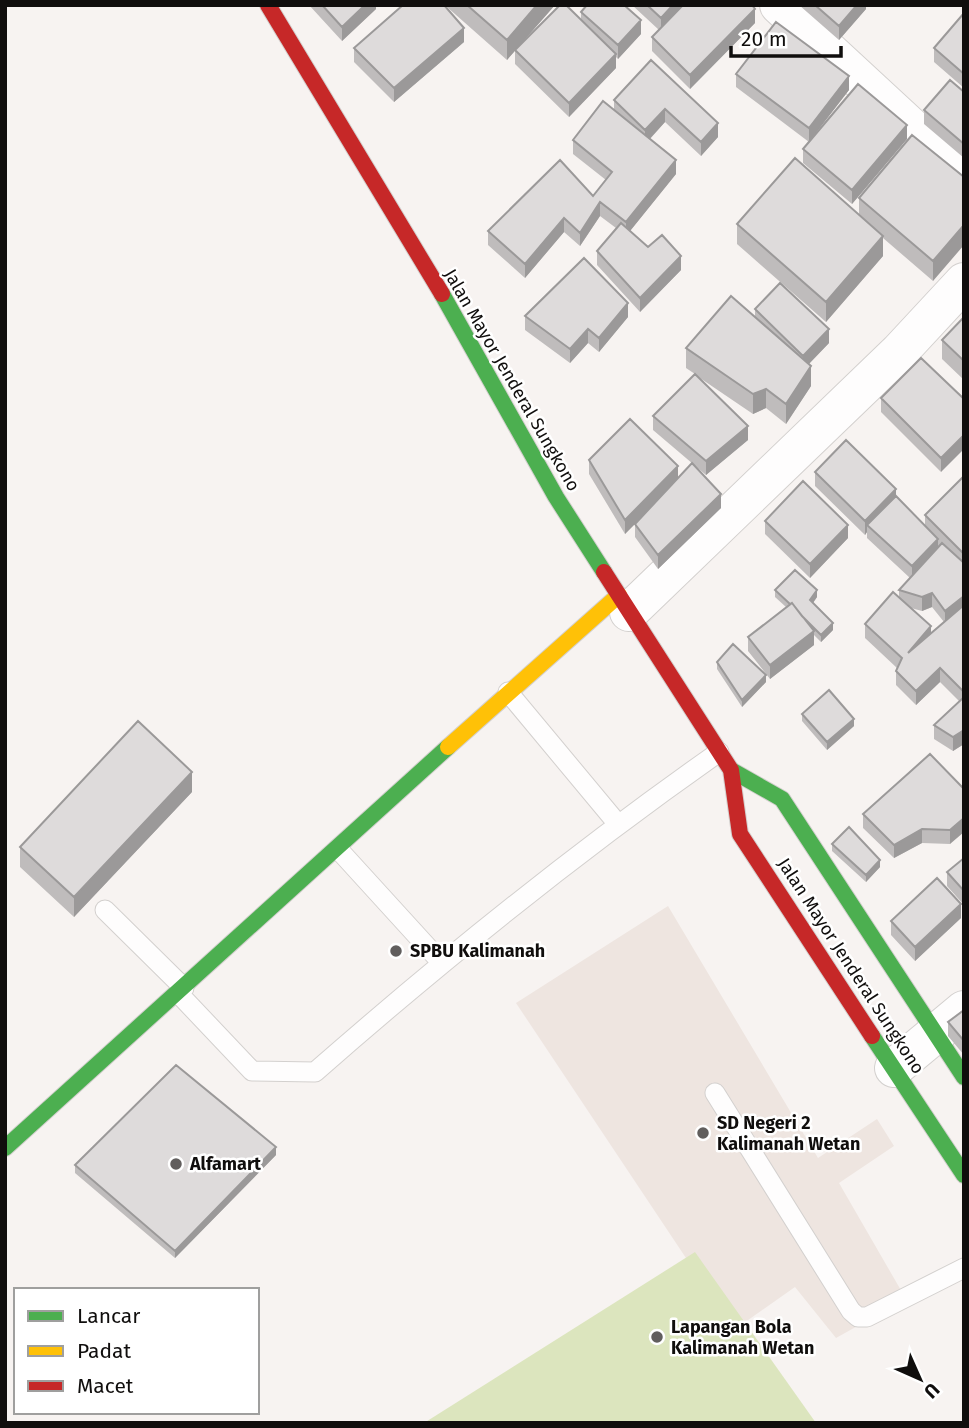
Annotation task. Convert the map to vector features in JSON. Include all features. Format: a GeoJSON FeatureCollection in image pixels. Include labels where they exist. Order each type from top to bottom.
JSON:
{"type":"FeatureCollection","features":[{"type":"Feature","properties":{"kind":"main road","name":"Jalan Mayor Jenderal Sungkono"},"geometry":{"type":"LineString","coordinates":[[268,5],[477,351],[556,497],[730,770],[740,834],[964,1175]]}},
{"type":"Feature","properties":{"kind":"main road"},"geometry":{"type":"LineString","coordinates":[[5,1148],[182,991],[508,692],[624,604]]}},
{"type":"Feature","properties":{"kind":"main road","name":"Jalan Mayor Jenderal Sungkono"},"geometry":{"type":"LineString","coordinates":[[730,770],[782,799],[964,1077]]}},
{"type":"Feature","properties":{"kind":"street"},"geometry":{"type":"LineString","coordinates":[[779,5],[964,176]]}},
{"type":"Feature","properties":{"kind":"street"},"geometry":{"type":"LineString","coordinates":[[624,604],[899,352],[964,282]]}},
{"type":"Feature","properties":{"kind":"street"},"geometry":{"type":"LineString","coordinates":[[894,1068],[964,1010]]}},
{"type":"Feature","properties":{"kind":"lane"},"geometry":{"type":"LineString","coordinates":[[508,692],[617,823]]}},
{"type":"Feature","properties":{"kind":"lane"},"geometry":{"type":"LineString","coordinates":[[105,910],[182,991],[252,1071],[315,1072],[442,962],[617,823],[719,752]]}},
{"type":"Feature","properties":{"kind":"lane"},"geometry":{"type":"LineString","coordinates":[[338,849],[442,962]]}},
{"type":"Feature","properties":{"kind":"lane"},"geometry":{"type":"LineString","coordinates":[[715,1093],[851,1311],[859,1317],[867,1317],[964,1268]]}},
{"type":"Feature","properties":{"kind":"shaded area","name":"SD Negeri 2 Kalimanah Wetan"},"geometry":{"type":"Polygon","coordinates":[[[668,906],[818,1158],[877,1119],[894,1146],[839,1183],[906,1299],[836,1338],[795,1287],[734,1330],[516,1003],[668,906]]]}},
{"type":"Feature","properties":{"kind":"green space","name":"Lapangan Bola Kalimanah Wetan"},"geometry":{"type":"Polygon","coordinates":[[[695,1252],[816,1423],[424,1423],[695,1252]]]}},
{"type":"Feature","properties":{"kind":"building"},"geometry":{"type":"Polygon","coordinates":[[[322,5],[365,5],[342,27],[322,5]]]}},
{"type":"Feature","properties":{"kind":"building"},"geometry":{"type":"Polygon","coordinates":[[[403,5],[444,5],[464,28],[394,88],[354,48],[403,5]]]}},
{"type":"Feature","properties":{"kind":"building"},"geometry":{"type":"Polygon","coordinates":[[[467,5],[537,5],[507,40],[467,5]]]}},
{"type":"Feature","properties":{"kind":"building"},"geometry":{"type":"Polygon","coordinates":[[[560,5],[566,5],[616,54],[569,103],[515,50],[560,5]]]}},
{"type":"Feature","properties":{"kind":"building"},"geometry":{"type":"Polygon","coordinates":[[[587,5],[624,5],[641,20],[618,45],[581,12],[587,5]]]}},
{"type":"Feature","properties":{"kind":"building"},"geometry":{"type":"Polygon","coordinates":[[[647,5],[673,5],[661,18],[647,5]]]}},
{"type":"Feature","properties":{"kind":"building"},"geometry":{"type":"Polygon","coordinates":[[[683,5],[752,5],[755,9],[690,75],[652,37],[683,5]]]}},
{"type":"Feature","properties":{"kind":"building"},"geometry":{"type":"Polygon","coordinates":[[[815,5],[857,5],[839,26],[815,5]]]}},
{"type":"Feature","properties":{"kind":"building"},"geometry":{"type":"Polygon","coordinates":[[[964,13],[964,74],[934,48],[964,13]]]}},
{"type":"Feature","properties":{"kind":"building"},"geometry":{"type":"Polygon","coordinates":[[[776,22],[849,76],[809,128],[736,74],[776,22]]]}},
{"type":"Feature","properties":{"kind":"building"},"geometry":{"type":"Polygon","coordinates":[[[651,60],[718,123],[701,142],[665,109],[645,130],[614,100],[651,60]]]}},
{"type":"Feature","properties":{"kind":"building"},"geometry":{"type":"Polygon","coordinates":[[[950,80],[964,92],[964,144],[924,110],[950,80]]]}},
{"type":"Feature","properties":{"kind":"building"},"geometry":{"type":"Polygon","coordinates":[[[858,84],[907,125],[852,190],[803,149],[858,84]]]}},
{"type":"Feature","properties":{"kind":"building"},"geometry":{"type":"Polygon","coordinates":[[[603,101],[676,160],[626,222],[600,202],[580,233],[564,218],[525,264],[488,231],[560,160],[593,196],[612,172],[573,140],[603,101]]]}},
{"type":"Feature","properties":{"kind":"building"},"geometry":{"type":"Polygon","coordinates":[[[912,135],[964,177],[964,225],[933,261],[859,198],[912,135]]]}},
{"type":"Feature","properties":{"kind":"building"},"geometry":{"type":"Polygon","coordinates":[[[795,158],[883,236],[826,302],[737,224],[795,158]]]}},
{"type":"Feature","properties":{"kind":"building"},"geometry":{"type":"Polygon","coordinates":[[[621,223],[648,247],[662,235],[681,256],[640,298],[597,251],[621,223]]]}},
{"type":"Feature","properties":{"kind":"building"},"geometry":{"type":"Polygon","coordinates":[[[584,258],[628,303],[599,338],[588,329],[570,349],[525,316],[584,258]]]}},
{"type":"Feature","properties":{"kind":"building"},"geometry":{"type":"Polygon","coordinates":[[[780,283],[829,329],[803,356],[755,309],[780,283]]]}},
{"type":"Feature","properties":{"kind":"building"},"geometry":{"type":"Polygon","coordinates":[[[731,296],[811,366],[786,404],[766,389],[753,394],[686,348],[731,296]]]}},
{"type":"Feature","properties":{"kind":"building"},"geometry":{"type":"Polygon","coordinates":[[[964,317],[964,361],[942,340],[964,317]]]}},
{"type":"Feature","properties":{"kind":"building"},"geometry":{"type":"Polygon","coordinates":[[[921,358],[964,399],[964,435],[941,458],[881,398],[921,358]]]}},
{"type":"Feature","properties":{"kind":"building"},"geometry":{"type":"Polygon","coordinates":[[[695,374],[748,426],[706,461],[653,416],[695,374]]]}},
{"type":"Feature","properties":{"kind":"building"},"geometry":{"type":"Polygon","coordinates":[[[630,419],[678,466],[625,520],[589,460],[630,419]]]}},
{"type":"Feature","properties":{"kind":"building"},"geometry":{"type":"Polygon","coordinates":[[[846,440],[896,489],[865,521],[815,472],[846,440]]]}},
{"type":"Feature","properties":{"kind":"building"},"geometry":{"type":"Polygon","coordinates":[[[692,463],[721,494],[658,555],[635,524],[692,463]]]}},
{"type":"Feature","properties":{"kind":"building"},"geometry":{"type":"Polygon","coordinates":[[[964,478],[964,554],[925,515],[964,478]]]}},
{"type":"Feature","properties":{"kind":"building"},"geometry":{"type":"Polygon","coordinates":[[[803,481],[848,525],[810,564],[765,521],[803,481]]]}},
{"type":"Feature","properties":{"kind":"building"},"geometry":{"type":"Polygon","coordinates":[[[896,496],[938,539],[912,566],[867,525],[896,496]]]}},
{"type":"Feature","properties":{"kind":"building"},"geometry":{"type":"Polygon","coordinates":[[[942,543],[964,563],[964,596],[945,611],[932,593],[922,597],[899,590],[942,543]]]}},
{"type":"Feature","properties":{"kind":"building"},"geometry":{"type":"Polygon","coordinates":[[[795,570],[817,590],[810,600],[833,623],[821,635],[792,603],[775,590],[795,570]]]}},
{"type":"Feature","properties":{"kind":"building"},"geometry":{"type":"Polygon","coordinates":[[[893,592],[931,626],[908,653],[964,605],[964,692],[940,668],[916,691],[896,671],[902,658],[865,624],[893,592]]]}},
{"type":"Feature","properties":{"kind":"building"},"geometry":{"type":"Polygon","coordinates":[[[792,603],[814,631],[770,665],[748,637],[792,603]]]}},
{"type":"Feature","properties":{"kind":"building"},"geometry":{"type":"Polygon","coordinates":[[[733,644],[766,675],[742,700],[717,662],[733,644]]]}},
{"type":"Feature","properties":{"kind":"building"},"geometry":{"type":"Polygon","coordinates":[[[829,690],[854,719],[827,742],[802,714],[829,690]]]}},
{"type":"Feature","properties":{"kind":"building"},"geometry":{"type":"Polygon","coordinates":[[[964,697],[964,730],[953,737],[934,725],[964,697]]]}},
{"type":"Feature","properties":{"kind":"building"},"geometry":{"type":"Polygon","coordinates":[[[138,721],[192,772],[74,897],[20,847],[138,721]]]}},
{"type":"Feature","properties":{"kind":"building"},"geometry":{"type":"Polygon","coordinates":[[[930,754],[964,789],[964,818],[950,830],[922,829],[894,845],[863,814],[930,754]]]}},
{"type":"Feature","properties":{"kind":"building"},"geometry":{"type":"Polygon","coordinates":[[[849,827],[880,860],[866,875],[832,844],[849,827]]]}},
{"type":"Feature","properties":{"kind":"building"},"geometry":{"type":"Polygon","coordinates":[[[964,858],[964,891],[947,872],[964,858]]]}},
{"type":"Feature","properties":{"kind":"building"},"geometry":{"type":"Polygon","coordinates":[[[937,878],[961,904],[915,947],[891,921],[937,878]]]}},
{"type":"Feature","properties":{"kind":"building"},"geometry":{"type":"Polygon","coordinates":[[[964,1010],[964,1041],[948,1022],[964,1010]]]}},
{"type":"Feature","properties":{"kind":"building","name":"Alfamart"},"geometry":{"type":"Polygon","coordinates":[[[176,1065],[276,1147],[175,1251],[75,1165],[176,1065]]]}},
{"type":"Feature","properties":{"kind":"traffic: fast"},"geometry":{"type":"LineString","coordinates":[[442,294],[556,497],[604,572]]}},
{"type":"Feature","properties":{"kind":"traffic: fast"},"geometry":{"type":"LineString","coordinates":[[5,1148],[448,747]]}},
{"type":"Feature","properties":{"kind":"traffic: fast"},"geometry":{"type":"LineString","coordinates":[[731,770],[782,799],[964,1077]]}},
{"type":"Feature","properties":{"kind":"traffic: fast"},"geometry":{"type":"LineString","coordinates":[[872,1036],[964,1175]]}},
{"type":"Feature","properties":{"kind":"traffic: slow"},"geometry":{"type":"LineString","coordinates":[[448,747],[619,595]]}},
{"type":"Feature","properties":{"kind":"traffic: jam"},"geometry":{"type":"LineString","coordinates":[[268,5],[442,294]]}},
{"type":"Feature","properties":{"kind":"traffic: jam"},"geometry":{"type":"LineString","coordinates":[[604,572],[731,770],[740,834],[872,1036]]}},
{"type":"Feature","properties":{"kind":"place","name":"SPBU Kalimanah"},"geometry":{"type":"Point","coordinates":[396,951]}},
{"type":"Feature","properties":{"kind":"place","name":"SD Negeri 2 Kalimanah Wetan"},"geometry":{"type":"Point","coordinates":[703,1133]}},
{"type":"Feature","properties":{"kind":"place","name":"Alfamart"},"geometry":{"type":"Point","coordinates":[176,1164]}},
{"type":"Feature","properties":{"kind":"place","name":"Lapangan Bola Kalimanah Wetan"},"geometry":{"type":"Point","coordinates":[657,1337]}}]}
